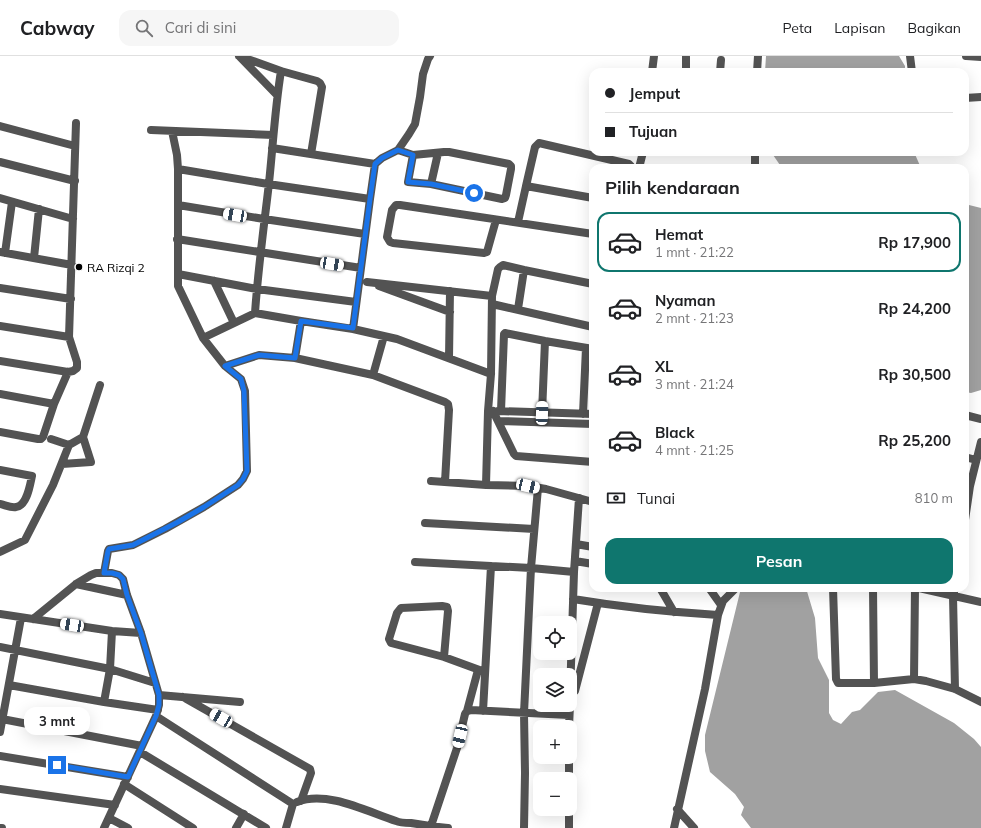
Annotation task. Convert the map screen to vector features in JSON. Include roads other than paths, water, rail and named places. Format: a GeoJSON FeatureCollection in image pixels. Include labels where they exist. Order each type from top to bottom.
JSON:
{"type":"FeatureCollection","features":[{"type":"Feature","properties":{"kind":"street"},"geometry":{"type":"LineString","coordinates":[[239,56],[320,83],[322,87],[310,154]]}},
{"type":"Feature","properties":{"kind":"street"},"geometry":{"type":"LineString","coordinates":[[239,56],[277,95]]}},
{"type":"Feature","properties":{"kind":"street"},"geometry":{"type":"LineString","coordinates":[[353,328],[356,302],[363,281],[361,268],[375,164],[382,158],[398,150],[409,134],[414,124],[424,74],[430,56]]}},
{"type":"Feature","properties":{"kind":"street"},"geometry":{"type":"LineString","coordinates":[[652,68],[654,56]]}},
{"type":"Feature","properties":{"kind":"street"},"geometry":{"type":"LineString","coordinates":[[757,68],[758,56]]}},
{"type":"Feature","properties":{"kind":"street"},"geometry":{"type":"LineString","coordinates":[[910,56],[912,68]]}},
{"type":"Feature","properties":{"kind":"street"},"geometry":{"type":"LineString","coordinates":[[966,56],[981,57]]}},
{"type":"Feature","properties":{"kind":"street"},"geometry":{"type":"LineString","coordinates":[[686,57],[686,68]]}},
{"type":"Feature","properties":{"kind":"street"},"geometry":{"type":"LineString","coordinates":[[720,68],[721,60]]}},
{"type":"Feature","properties":{"kind":"street"},"geometry":{"type":"LineString","coordinates":[[255,313],[260,252],[277,95],[281,71]]}},
{"type":"Feature","properties":{"kind":"street"},"geometry":{"type":"LineString","coordinates":[[969,98],[981,97]]}},
{"type":"Feature","properties":{"kind":"street"},"geometry":{"type":"LineString","coordinates":[[0,361],[68,372],[75,370],[77,365],[69,337],[76,123]]}},
{"type":"Feature","properties":{"kind":"street"},"geometry":{"type":"LineString","coordinates":[[0,126],[75,146]]}},
{"type":"Feature","properties":{"kind":"street"},"geometry":{"type":"LineString","coordinates":[[151,130],[273,135]]}},
{"type":"Feature","properties":{"kind":"street"},"geometry":{"type":"LineString","coordinates":[[104,573],[109,549],[133,545],[158,533],[204,507],[238,485],[247,471],[244,391],[241,379],[225,366],[203,338],[178,286],[178,169],[172,131]]}},
{"type":"Feature","properties":{"kind":"street"},"geometry":{"type":"LineString","coordinates":[[518,222],[535,147],[539,144],[589,155]]}},
{"type":"Feature","properties":{"kind":"street"},"geometry":{"type":"LineString","coordinates":[[272,148],[375,164]]}},
{"type":"Feature","properties":{"kind":"street"},"geometry":{"type":"LineString","coordinates":[[398,150],[413,155],[449,152],[509,164],[511,169],[506,196],[502,199],[431,184],[408,182],[413,155]]}},
{"type":"Feature","properties":{"kind":"street"},"geometry":{"type":"LineString","coordinates":[[431,184],[438,153]]}},
{"type":"Feature","properties":{"kind":"street"},"geometry":{"type":"LineString","coordinates":[[593,156],[629,164]]}},
{"type":"Feature","properties":{"kind":"street"},"geometry":{"type":"LineString","coordinates":[[0,162],[75,181]]}},
{"type":"Feature","properties":{"kind":"street"},"geometry":{"type":"LineString","coordinates":[[178,169],[370,199]]}},
{"type":"Feature","properties":{"kind":"street"},"geometry":{"type":"LineString","coordinates":[[526,186],[589,197]]}},
{"type":"Feature","properties":{"kind":"street"},"geometry":{"type":"LineString","coordinates":[[0,198],[73,219]]}},
{"type":"Feature","properties":{"kind":"street"},"geometry":{"type":"LineString","coordinates":[[12,202],[2,252],[72,265]]}},
{"type":"Feature","properties":{"kind":"street"},"geometry":{"type":"LineString","coordinates":[[178,205],[365,234]]}},
{"type":"Feature","properties":{"kind":"street"},"geometry":{"type":"LineString","coordinates":[[496,220],[487,252],[484,253],[392,243],[387,237],[392,210],[396,205],[589,233]]}},
{"type":"Feature","properties":{"kind":"street"},"geometry":{"type":"LineString","coordinates":[[34,258],[39,209]]}},
{"type":"Feature","properties":{"kind":"street"},"geometry":{"type":"LineString","coordinates":[[177,238],[361,268]]}},
{"type":"Feature","properties":{"kind":"street"},"geometry":{"type":"LineString","coordinates":[[589,283],[503,265],[500,267],[498,269],[492,300],[491,374],[494,411],[516,456],[589,462]]}},
{"type":"Feature","properties":{"kind":"street"},"geometry":{"type":"LineString","coordinates":[[518,309],[524,270]]}},
{"type":"Feature","properties":{"kind":"street"},"geometry":{"type":"LineString","coordinates":[[178,274],[257,289],[356,302]]}},
{"type":"Feature","properties":{"kind":"street"},"geometry":{"type":"LineString","coordinates":[[214,281],[234,323]]}},
{"type":"Feature","properties":{"kind":"street"},"geometry":{"type":"LineString","coordinates":[[363,281],[450,291],[492,300],[518,309],[589,326]]}},
{"type":"Feature","properties":{"kind":"street"},"geometry":{"type":"LineString","coordinates":[[363,281],[450,312]]}},
{"type":"Feature","properties":{"kind":"street"},"geometry":{"type":"LineString","coordinates":[[0,288],[71,299]]}},
{"type":"Feature","properties":{"kind":"street"},"geometry":{"type":"LineString","coordinates":[[449,358],[450,291]]}},
{"type":"Feature","properties":{"kind":"street"},"geometry":{"type":"LineString","coordinates":[[203,338],[255,313],[353,328],[397,339],[491,374]]}},
{"type":"Feature","properties":{"kind":"street"},"geometry":{"type":"LineString","coordinates":[[295,358],[301,321]]}},
{"type":"Feature","properties":{"kind":"street"},"geometry":{"type":"LineString","coordinates":[[0,326],[69,337]]}},
{"type":"Feature","properties":{"kind":"street"},"geometry":{"type":"LineString","coordinates":[[486,485],[504,334],[506,333],[589,349],[583,414]]}},
{"type":"Feature","properties":{"kind":"street"},"geometry":{"type":"LineString","coordinates":[[373,375],[384,336]]}},
{"type":"Feature","properties":{"kind":"street"},"geometry":{"type":"LineString","coordinates":[[542,413],[545,341]]}},
{"type":"Feature","properties":{"kind":"street"},"geometry":{"type":"LineString","coordinates":[[225,366],[259,355],[295,358],[373,375],[445,402],[448,404],[449,410],[445,482]]}},
{"type":"Feature","properties":{"kind":"street"},"geometry":{"type":"LineString","coordinates":[[0,432],[38,439],[43,437],[54,404],[68,372]]}},
{"type":"Feature","properties":{"kind":"street"},"geometry":{"type":"LineString","coordinates":[[62,464],[91,462],[83,437],[100,385]]}},
{"type":"Feature","properties":{"kind":"street"},"geometry":{"type":"LineString","coordinates":[[0,394],[54,404]]}},
{"type":"Feature","properties":{"kind":"street"},"geometry":{"type":"LineString","coordinates":[[494,411],[589,414]]}},
{"type":"Feature","properties":{"kind":"street"},"geometry":{"type":"LineString","coordinates":[[969,416],[981,419]]}},
{"type":"Feature","properties":{"kind":"street"},"geometry":{"type":"LineString","coordinates":[[499,421],[589,424]]}},
{"type":"Feature","properties":{"kind":"street"},"geometry":{"type":"LineString","coordinates":[[0,552],[25,540],[53,485],[69,445],[83,437]]}},
{"type":"Feature","properties":{"kind":"street"},"geometry":{"type":"LineString","coordinates":[[51,439],[69,445]]}},
{"type":"Feature","properties":{"kind":"street"},"geometry":{"type":"LineString","coordinates":[[969,483],[981,442]]}},
{"type":"Feature","properties":{"kind":"street"},"geometry":{"type":"LineString","coordinates":[[969,458],[976,460]]}},
{"type":"Feature","properties":{"kind":"street"},"geometry":{"type":"LineString","coordinates":[[0,470],[32,476],[29,490],[22,505],[17,507],[0,504]]}},
{"type":"Feature","properties":{"kind":"street"},"geometry":{"type":"LineString","coordinates":[[431,481],[528,486],[589,501]]}},
{"type":"Feature","properties":{"kind":"street"},"geometry":{"type":"LineString","coordinates":[[524,828],[524,713],[531,568],[538,488]]}},
{"type":"Feature","properties":{"kind":"street"},"geometry":{"type":"LineString","coordinates":[[571,668],[574,572],[579,498]]}},
{"type":"Feature","properties":{"kind":"street"},"geometry":{"type":"LineString","coordinates":[[425,523],[534,529]]}},
{"type":"Feature","properties":{"kind":"street"},"geometry":{"type":"LineString","coordinates":[[576,544],[589,546]]}},
{"type":"Feature","properties":{"kind":"street"},"geometry":{"type":"LineString","coordinates":[[575,561],[589,563]]}},
{"type":"Feature","properties":{"kind":"street"},"geometry":{"type":"LineString","coordinates":[[415,562],[531,568],[574,572]]}},
{"type":"Feature","properties":{"kind":"street"},"geometry":{"type":"LineString","coordinates":[[483,711],[481,671],[491,566]]}},
{"type":"Feature","properties":{"kind":"street"},"geometry":{"type":"LineString","coordinates":[[33,619],[76,584],[96,573],[112,573],[119,575],[123,579],[159,695],[157,713],[110,818],[104,828]]}},
{"type":"Feature","properties":{"kind":"street"},"geometry":{"type":"LineString","coordinates":[[76,584],[127,595]]}},
{"type":"Feature","properties":{"kind":"street"},"geometry":{"type":"LineString","coordinates":[[662,592],[674,612]]}},
{"type":"Feature","properties":{"kind":"street"},"geometry":{"type":"LineString","coordinates":[[712,592],[721,605]]}},
{"type":"Feature","properties":{"kind":"street"},"geometry":{"type":"LineString","coordinates":[[674,828],[705,689],[718,615],[723,601],[732,592]]}},
{"type":"Feature","properties":{"kind":"street"},"geometry":{"type":"LineString","coordinates":[[833,592],[836,679],[838,683],[874,683],[914,679],[955,689],[981,702]]}},
{"type":"Feature","properties":{"kind":"street"},"geometry":{"type":"LineString","coordinates":[[874,592],[874,683]]}},
{"type":"Feature","properties":{"kind":"street"},"geometry":{"type":"LineString","coordinates":[[914,679],[915,592]]}},
{"type":"Feature","properties":{"kind":"street"},"geometry":{"type":"LineString","coordinates":[[955,689],[954,592],[981,602]]}},
{"type":"Feature","properties":{"kind":"street"},"geometry":{"type":"LineString","coordinates":[[573,599],[674,612],[718,615]]}},
{"type":"Feature","properties":{"kind":"street"},"geometry":{"type":"LineString","coordinates":[[577,683],[598,603]]}},
{"type":"Feature","properties":{"kind":"street"},"geometry":{"type":"LineString","coordinates":[[444,657],[448,611],[447,607],[401,608],[398,611],[389,639],[391,643],[444,657],[481,671]]}},
{"type":"Feature","properties":{"kind":"street"},"geometry":{"type":"LineString","coordinates":[[0,614],[112,631],[141,633]]}},
{"type":"Feature","properties":{"kind":"street"},"geometry":{"type":"LineString","coordinates":[[0,732],[6,687],[21,618]]}},
{"type":"Feature","properties":{"kind":"street"},"geometry":{"type":"LineString","coordinates":[[104,702],[110,669],[112,631]]}},
{"type":"Feature","properties":{"kind":"street"},"geometry":{"type":"LineString","coordinates":[[0,647],[110,669],[155,683]]}},
{"type":"Feature","properties":{"kind":"street"},"geometry":{"type":"LineString","coordinates":[[431,826],[457,748],[465,714],[481,671]]}},
{"type":"Feature","properties":{"kind":"street"},"geometry":{"type":"LineString","coordinates":[[6,687],[104,702],[157,713],[293,804]]}},
{"type":"Feature","properties":{"kind":"street"},"geometry":{"type":"LineString","coordinates":[[159,695],[240,702]]}},
{"type":"Feature","properties":{"kind":"street"},"geometry":{"type":"LineString","coordinates":[[183,697],[310,769],[311,773],[301,801]]}},
{"type":"Feature","properties":{"kind":"street"},"geometry":{"type":"LineString","coordinates":[[467,711],[569,715]]}},
{"type":"Feature","properties":{"kind":"street"},"geometry":{"type":"LineString","coordinates":[[569,712],[569,720]]}},
{"type":"Feature","properties":{"kind":"street"},"geometry":{"type":"LineString","coordinates":[[1,722],[141,749],[266,828]]}},
{"type":"Feature","properties":{"kind":"street"},"geometry":{"type":"LineString","coordinates":[[0,756],[126,780],[193,828]]}},
{"type":"Feature","properties":{"kind":"street"},"geometry":{"type":"LineString","coordinates":[[0,789],[115,805]]}},
{"type":"Feature","properties":{"kind":"street"},"geometry":{"type":"LineString","coordinates":[[293,804],[301,801],[321,799],[335,801],[352,805],[396,825],[448,828]]}},
{"type":"Feature","properties":{"kind":"street"},"geometry":{"type":"LineString","coordinates":[[286,828],[293,804]]}},
{"type":"Feature","properties":{"kind":"street"},"geometry":{"type":"LineString","coordinates":[[677,810],[694,828]]}},
{"type":"Feature","properties":{"kind":"street"},"geometry":{"type":"LineString","coordinates":[[236,828],[244,814]]}},
{"type":"Feature","properties":{"kind":"street"},"geometry":{"type":"LineString","coordinates":[[569,816],[569,828]]}},
{"type":"Feature","properties":{"kind":"street"},"geometry":{"type":"LineString","coordinates":[[110,818],[128,828]]}},
{"type":"Feature","properties":{"kind":"place","name":"RA Rizqi 2"},"geometry":{"type":"Point","coordinates":[79,267]}}]}
